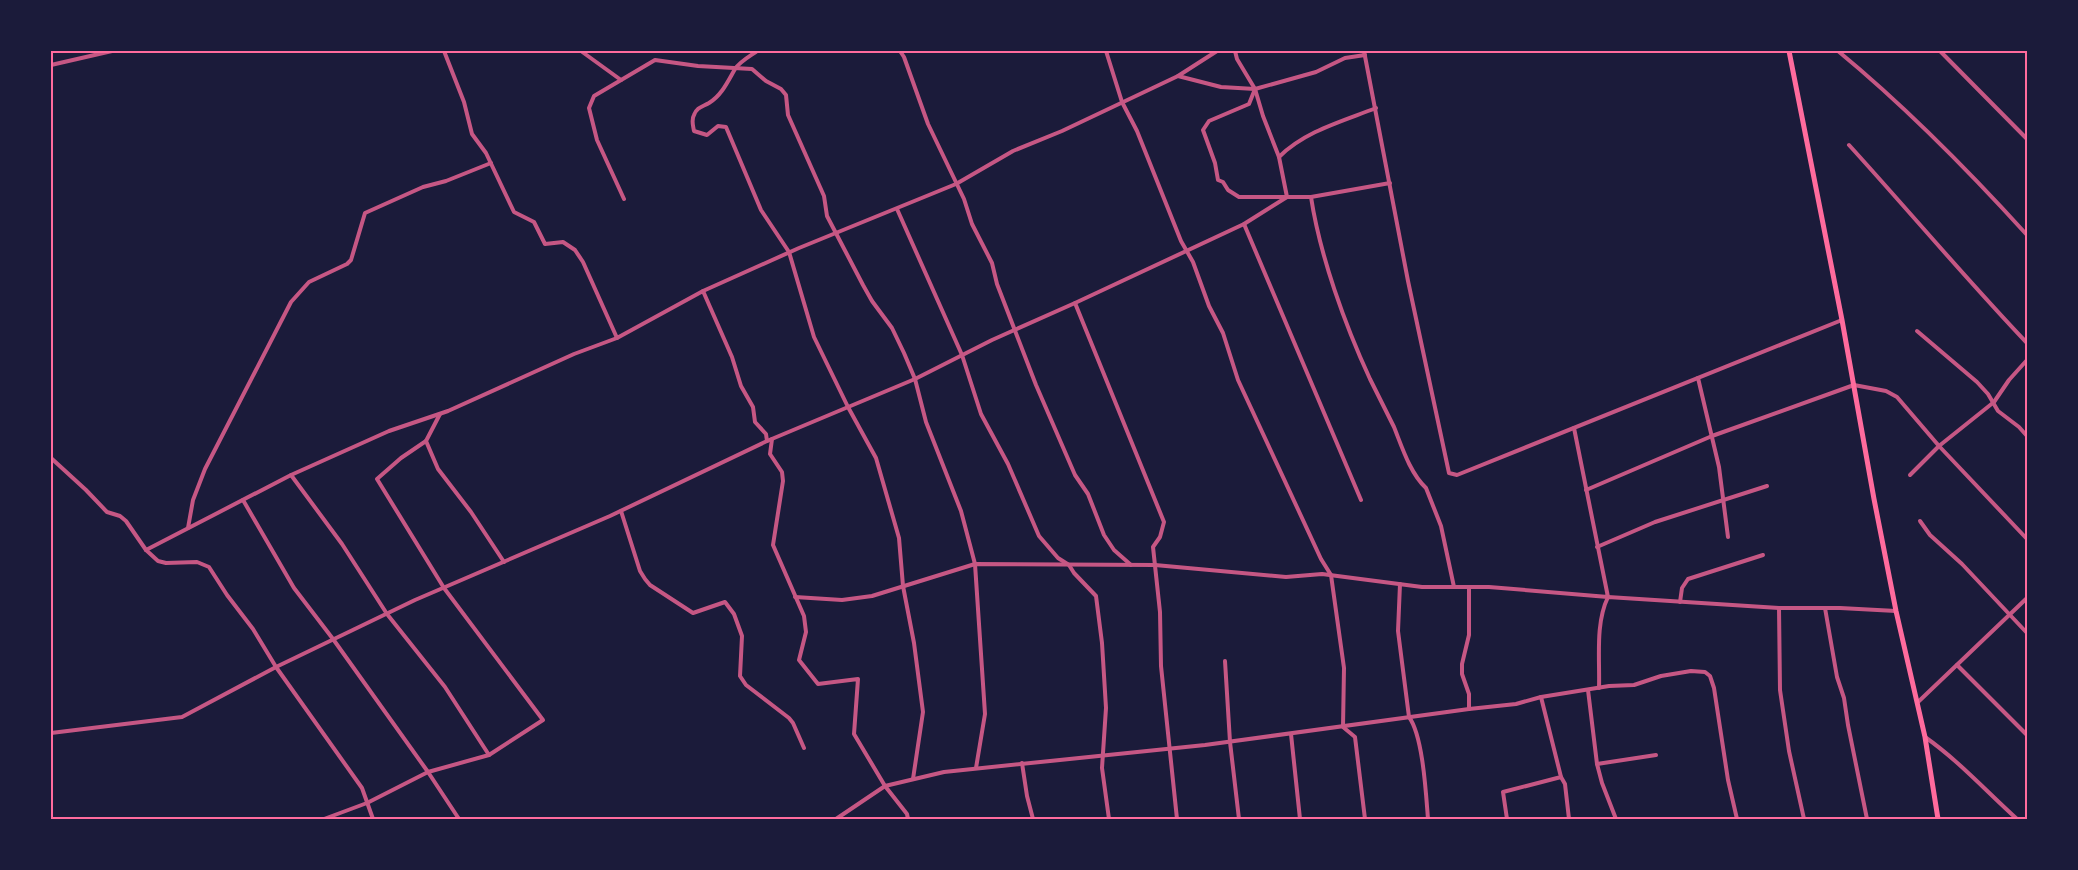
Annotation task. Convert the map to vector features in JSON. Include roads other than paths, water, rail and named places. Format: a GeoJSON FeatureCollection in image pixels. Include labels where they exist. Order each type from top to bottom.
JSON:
{"type":"FeatureCollection","features":[{"type":"Feature","properties":{"kind":"main road"},"geometry":{"type":"LineString","coordinates":[[1789,51],[1842,320],[1896,611],[1925,736],[1938,819]]}},
{"type":"Feature","properties":{"kind":"street"},"geometry":{"type":"LineString","coordinates":[[51,65],[112,51]]}},
{"type":"Feature","properties":{"kind":"street"},"geometry":{"type":"LineString","coordinates":[[444,51],[459,88],[472,134],[491,163],[514,212],[534,222],[545,244],[563,242],[575,250],[587,271],[617,338]]}},
{"type":"Feature","properties":{"kind":"street"},"geometry":{"type":"LineString","coordinates":[[582,51],[621,80]]}},
{"type":"Feature","properties":{"kind":"street"},"geometry":{"type":"LineString","coordinates":[[757,51],[736,67],[723,90],[708,103],[700,106],[693,116],[692,122],[694,130],[707,135],[718,126],[726,127],[761,210],[789,252],[814,337],[848,407],[876,458],[899,538],[903,586],[914,643],[923,712],[913,779]]}},
{"type":"Feature","properties":{"kind":"street"},"geometry":{"type":"LineString","coordinates":[[900,51],[904,57],[928,124],[964,199],[972,224],[992,263],[997,284],[1016,329],[1036,385],[1075,475],[1088,494],[1104,535],[1114,550],[1131,565]]}},
{"type":"Feature","properties":{"kind":"street"},"geometry":{"type":"LineString","coordinates":[[1106,51],[1122,102],[1138,131],[1186,251],[1193,262],[1209,306],[1223,333],[1238,380],[1331,575],[1344,668],[1343,727]]}},
{"type":"Feature","properties":{"kind":"street"},"geometry":{"type":"LineString","coordinates":[[146,550],[291,475],[389,431],[440,414],[574,354],[617,338],[703,291],[789,252],[956,184],[1013,151],[1178,76],[1217,51]]}},
{"type":"Feature","properties":{"kind":"street"},"geometry":{"type":"LineString","coordinates":[[1235,51],[1237,59],[1255,89],[1279,157],[1287,197]]}},
{"type":"Feature","properties":{"kind":"street"},"geometry":{"type":"LineString","coordinates":[[1838,51],[1896,100],[1981,184],[2027,236]]}},
{"type":"Feature","properties":{"kind":"street"},"geometry":{"type":"LineString","coordinates":[[1940,51],[2027,139]]}},
{"type":"Feature","properties":{"kind":"street"},"geometry":{"type":"LineString","coordinates":[[1178,76],[1221,87],[1255,89],[1316,72],[1345,58],[1365,53],[1408,281],[1449,473],[1457,475],[1842,320]]}},
{"type":"Feature","properties":{"kind":"street"},"geometry":{"type":"LineString","coordinates":[[624,199],[597,140],[589,108],[594,96],[655,60],[698,66],[752,69],[766,82],[786,94],[788,115],[824,196],[827,216],[872,301],[892,328],[915,379],[926,422],[961,511],[975,564],[985,714],[976,768]]}},
{"type":"Feature","properties":{"kind":"street"},"geometry":{"type":"LineString","coordinates":[[1255,89],[1249,104],[1209,121],[1203,130],[1215,163],[1218,180],[1223,182],[1228,190],[1239,197],[1311,197],[1390,183]]}},
{"type":"Feature","properties":{"kind":"street"},"geometry":{"type":"LineString","coordinates":[[1279,157],[1301,139],[1376,108]]}},
{"type":"Feature","properties":{"kind":"street"},"geometry":{"type":"LineString","coordinates":[[1849,145],[1982,296],[2027,343]]}},
{"type":"Feature","properties":{"kind":"street"},"geometry":{"type":"LineString","coordinates":[[188,528],[193,500],[205,469],[291,302],[308,282],[347,264],[351,260],[365,213],[423,187],[446,181],[491,163]]}},
{"type":"Feature","properties":{"kind":"street"},"geometry":{"type":"LineString","coordinates":[[51,733],[182,718],[276,667],[333,639],[444,588],[621,511],[769,440],[915,379],[1016,329],[1244,224],[1287,197]]}},
{"type":"Feature","properties":{"kind":"street"},"geometry":{"type":"LineString","coordinates":[[1311,197],[1314,221],[1338,298],[1370,378],[1405,452],[1429,495],[1440,526],[1454,587]]}},
{"type":"Feature","properties":{"kind":"street"},"geometry":{"type":"LineString","coordinates":[[897,209],[962,355],[981,414],[1008,464],[1039,536],[1058,558],[1069,565],[1096,596],[1099,606],[1106,708],[1102,768],[1109,819]]}},
{"type":"Feature","properties":{"kind":"street"},"geometry":{"type":"LineString","coordinates":[[1244,224],[1361,500]]}},
{"type":"Feature","properties":{"kind":"street"},"geometry":{"type":"LineString","coordinates":[[703,291],[732,357],[741,386],[753,407],[756,422],[766,434],[769,440],[770,454],[782,472],[783,481],[773,545],[804,616],[806,632],[800,660],[818,684],[858,679],[854,734],[885,786],[908,819]]}},
{"type":"Feature","properties":{"kind":"street"},"geometry":{"type":"LineString","coordinates":[[1075,303],[1164,522],[1160,537],[1153,547],[1160,612],[1161,666],[1168,748],[1177,819]]}},
{"type":"Feature","properties":{"kind":"street"},"geometry":{"type":"LineString","coordinates":[[1917,330],[1977,382],[1994,402],[1998,411],[2019,426],[2027,436]]}},
{"type":"Feature","properties":{"kind":"street"},"geometry":{"type":"LineString","coordinates":[[1910,475],[1939,446],[1994,402],[2027,360]]}},
{"type":"Feature","properties":{"kind":"street"},"geometry":{"type":"LineString","coordinates":[[1698,378],[1725,500],[1728,537]]}},
{"type":"Feature","properties":{"kind":"street"},"geometry":{"type":"LineString","coordinates":[[1586,490],[1712,436],[1813,398],[1854,385],[1886,391],[1897,397],[1939,446],[2027,539]]}},
{"type":"Feature","properties":{"kind":"street"},"geometry":{"type":"LineString","coordinates":[[324,819],[367,803],[428,772],[489,755],[543,720],[444,588],[377,479],[401,458],[426,441],[440,414]]}},
{"type":"Feature","properties":{"kind":"street"},"geometry":{"type":"LineString","coordinates":[[1574,428],[1608,596],[1604,604],[1599,640],[1599,688]]}},
{"type":"Feature","properties":{"kind":"street"},"geometry":{"type":"LineString","coordinates":[[426,441],[438,469],[471,512],[504,562]]}},
{"type":"Feature","properties":{"kind":"street"},"geometry":{"type":"LineString","coordinates":[[51,458],[107,512],[120,516],[126,521],[146,550],[158,561],[166,563],[197,562],[209,566],[227,595],[253,629],[276,667],[362,788],[373,819]]}},
{"type":"Feature","properties":{"kind":"street"},"geometry":{"type":"LineString","coordinates":[[291,475],[342,544],[387,614],[445,686],[489,755]]}},
{"type":"Feature","properties":{"kind":"street"},"geometry":{"type":"LineString","coordinates":[[1597,547],[1655,522],[1768,486]]}},
{"type":"Feature","properties":{"kind":"street"},"geometry":{"type":"LineString","coordinates":[[243,500],[294,588],[333,639],[428,772],[458,819]]}},
{"type":"Feature","properties":{"kind":"street"},"geometry":{"type":"LineString","coordinates":[[621,511],[640,572],[650,585],[693,613],[725,602],[734,614],[742,636],[740,676],[746,685],[789,718],[804,748]]}},
{"type":"Feature","properties":{"kind":"street"},"geometry":{"type":"LineString","coordinates":[[1920,521],[1930,535],[1962,564],[2027,633]]}},
{"type":"Feature","properties":{"kind":"street"},"geometry":{"type":"LineString","coordinates":[[1680,602],[1682,588],[1688,580],[1763,555]]}},
{"type":"Feature","properties":{"kind":"street"},"geometry":{"type":"LineString","coordinates":[[795,597],[842,600],[872,596],[975,564],[1155,565],[1286,577],[1314,574],[1331,575],[1400,584],[1680,602],[1779,608],[1896,611]]}},
{"type":"Feature","properties":{"kind":"street"},"geometry":{"type":"LineString","coordinates":[[1400,584],[1398,630],[1408,718],[1415,726],[1419,745],[1428,819]]}},
{"type":"Feature","properties":{"kind":"street"},"geometry":{"type":"LineString","coordinates":[[1469,587],[1469,635],[1462,674],[1469,694],[1469,709]]}},
{"type":"Feature","properties":{"kind":"street"},"geometry":{"type":"LineString","coordinates":[[1918,703],[2027,598]]}},
{"type":"Feature","properties":{"kind":"street"},"geometry":{"type":"LineString","coordinates":[[1779,608],[1780,690],[1789,751],[1804,819]]}},
{"type":"Feature","properties":{"kind":"street"},"geometry":{"type":"LineString","coordinates":[[1825,608],[1837,677],[1844,698],[1867,819]]}},
{"type":"Feature","properties":{"kind":"street"},"geometry":{"type":"LineString","coordinates":[[1224,661],[1230,742],[1239,819]]}},
{"type":"Feature","properties":{"kind":"street"},"geometry":{"type":"LineString","coordinates":[[1957,665],[2027,734]]}},
{"type":"Feature","properties":{"kind":"street"},"geometry":{"type":"LineString","coordinates":[[836,819],[885,786],[944,772],[1291,734],[1516,704],[1541,697],[1599,688],[1634,685],[1661,676],[1704,672],[1710,676],[1720,719],[1728,780],[1737,819]]}},
{"type":"Feature","properties":{"kind":"street"},"geometry":{"type":"LineString","coordinates":[[1588,690],[1597,764],[1616,819]]}},
{"type":"Feature","properties":{"kind":"street"},"geometry":{"type":"LineString","coordinates":[[1541,697],[1561,777],[1565,784],[1569,819]]}},
{"type":"Feature","properties":{"kind":"street"},"geometry":{"type":"LineString","coordinates":[[1343,727],[1355,737],[1365,819]]}},
{"type":"Feature","properties":{"kind":"street"},"geometry":{"type":"LineString","coordinates":[[1291,734],[1300,819]]}},
{"type":"Feature","properties":{"kind":"street"},"geometry":{"type":"LineString","coordinates":[[1925,736],[1955,759],[2017,819]]}},
{"type":"Feature","properties":{"kind":"street"},"geometry":{"type":"LineString","coordinates":[[1597,764],[1656,755]]}},
{"type":"Feature","properties":{"kind":"street"},"geometry":{"type":"LineString","coordinates":[[1022,763],[1033,819]]}},
{"type":"Feature","properties":{"kind":"street"},"geometry":{"type":"LineString","coordinates":[[1507,819],[1503,792],[1561,777]]}}]}
